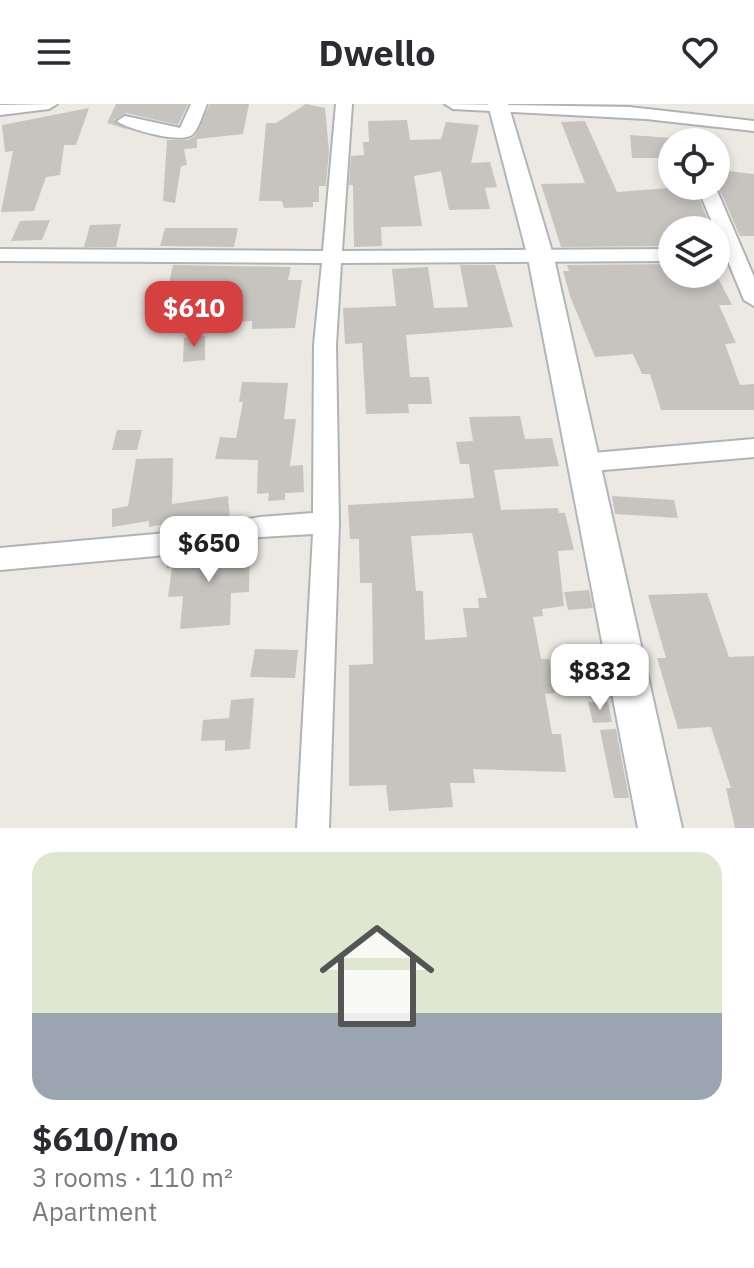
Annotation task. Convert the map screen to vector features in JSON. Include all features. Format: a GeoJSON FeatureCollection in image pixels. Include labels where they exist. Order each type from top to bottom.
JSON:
{"type":"FeatureCollection","features":[{"type":"Feature","properties":{"kind":"street"},"geometry":{"type":"LineString","coordinates":[[0,110],[49,104]]}},
{"type":"Feature","properties":{"kind":"street"},"geometry":{"type":"LineString","coordinates":[[125,121],[160,131],[186,133],[199,104]]}},
{"type":"Feature","properties":{"kind":"street"},"geometry":{"type":"LineString","coordinates":[[313,828],[326,523],[325,345],[344,104]]}},
{"type":"Feature","properties":{"kind":"street"},"geometry":{"type":"LineString","coordinates":[[453,104],[642,115]]}},
{"type":"Feature","properties":{"kind":"street"},"geometry":{"type":"LineString","coordinates":[[600,104],[682,125],[754,126]]}},
{"type":"Feature","properties":{"kind":"street"},"geometry":{"type":"LineString","coordinates":[[498,105],[541,258],[581,463],[660,828]]}},
{"type":"Feature","properties":{"kind":"street"},"geometry":{"type":"LineString","coordinates":[[0,255],[143,258],[658,255]]}},
{"type":"Feature","properties":{"kind":"street"},"geometry":{"type":"LineString","coordinates":[[730,260],[754,300]]}},
{"type":"Feature","properties":{"kind":"street"},"geometry":{"type":"LineString","coordinates":[[581,463],[754,448]]}},
{"type":"Feature","properties":{"kind":"street"},"geometry":{"type":"LineString","coordinates":[[0,559],[156,545],[260,527],[326,523]]}},
{"type":"Feature","properties":{"kind":"building"},"geometry":{"type":"Polygon","coordinates":[[[116,104],[188,104],[178,125],[126,113],[114,120],[129,130],[107,123],[116,104]]]}},
{"type":"Feature","properties":{"kind":"building"},"geometry":{"type":"Polygon","coordinates":[[[210,104],[249,104],[243,134],[197,139],[197,148],[184,149],[187,165],[181,166],[175,203],[163,201],[167,140],[188,140],[195,136],[210,104]]]}},
{"type":"Feature","properties":{"kind":"building"},"geometry":{"type":"Polygon","coordinates":[[[306,104],[325,108],[329,151],[326,186],[319,186],[319,202],[313,202],[313,207],[284,208],[282,201],[259,201],[266,123],[276,123],[306,104]]]}},
{"type":"Feature","properties":{"kind":"building"},"geometry":{"type":"Polygon","coordinates":[[[89,108],[76,145],[64,145],[60,175],[46,177],[34,211],[1,212],[13,151],[5,152],[2,125],[89,108]]]}},
{"type":"Feature","properties":{"kind":"building"},"geometry":{"type":"Polygon","coordinates":[[[407,120],[410,140],[441,139],[446,122],[479,125],[471,163],[490,162],[497,187],[485,188],[490,209],[449,210],[441,171],[414,176],[422,226],[381,227],[382,246],[354,247],[353,185],[349,185],[351,156],[364,155],[363,142],[369,142],[368,121],[407,120]]]}},
{"type":"Feature","properties":{"kind":"building"},"geometry":{"type":"Polygon","coordinates":[[[585,121],[617,192],[658,189],[658,200],[700,200],[706,216],[658,216],[658,246],[561,247],[541,184],[585,183],[561,122],[585,121]]]}},
{"type":"Feature","properties":{"kind":"building"},"geometry":{"type":"Polygon","coordinates":[[[630,135],[658,137],[658,158],[632,158],[630,135]]]}},
{"type":"Feature","properties":{"kind":"building"},"geometry":{"type":"Polygon","coordinates":[[[730,171],[754,174],[754,236],[740,236],[724,200],[730,200],[730,171]]]}},
{"type":"Feature","properties":{"kind":"building"},"geometry":{"type":"Polygon","coordinates":[[[50,220],[42,240],[11,241],[20,221],[50,220]]]}},
{"type":"Feature","properties":{"kind":"building"},"geometry":{"type":"Polygon","coordinates":[[[121,224],[116,247],[84,247],[90,225],[121,224]]]}},
{"type":"Feature","properties":{"kind":"building"},"geometry":{"type":"Polygon","coordinates":[[[165,228],[238,228],[234,247],[160,246],[165,228]]]}},
{"type":"Feature","properties":{"kind":"building"},"geometry":{"type":"Polygon","coordinates":[[[658,264],[658,288],[723,288],[732,305],[719,305],[736,343],[725,344],[740,385],[754,384],[754,410],[661,410],[650,374],[642,374],[633,354],[595,357],[570,296],[563,271],[569,271],[567,265],[658,264]]]}},
{"type":"Feature","properties":{"kind":"building"},"geometry":{"type":"Polygon","coordinates":[[[173,265],[291,267],[288,280],[302,280],[295,328],[252,329],[252,321],[239,322],[241,295],[166,296],[173,265]]]}},
{"type":"Feature","properties":{"kind":"building"},"geometry":{"type":"Polygon","coordinates":[[[460,265],[495,265],[513,327],[406,335],[410,377],[429,377],[432,404],[408,404],[409,413],[366,414],[362,343],[345,344],[343,308],[396,306],[392,269],[428,267],[434,308],[468,307],[460,265]]]}},
{"type":"Feature","properties":{"kind":"building"},"geometry":{"type":"Polygon","coordinates":[[[205,336],[205,360],[183,362],[184,338],[205,336]]]}},
{"type":"Feature","properties":{"kind":"building"},"geometry":{"type":"Polygon","coordinates":[[[242,382],[288,383],[284,419],[296,419],[290,466],[303,465],[304,492],[285,493],[285,500],[268,501],[269,493],[257,494],[258,460],[215,459],[220,437],[236,438],[243,402],[239,402],[242,382]]]}},
{"type":"Feature","properties":{"kind":"building"},"geometry":{"type":"Polygon","coordinates":[[[520,416],[525,439],[552,438],[559,466],[494,470],[501,510],[558,508],[559,513],[565,513],[574,550],[558,551],[564,606],[542,609],[543,616],[533,617],[541,659],[549,659],[555,693],[545,694],[552,734],[561,734],[566,772],[473,769],[475,783],[450,783],[453,807],[389,811],[386,785],[349,786],[349,665],[373,664],[372,583],[360,583],[359,539],[350,539],[348,505],[474,498],[469,464],[460,464],[456,442],[473,441],[469,417],[520,416]],[[472,533],[411,536],[416,591],[423,591],[425,640],[467,637],[463,608],[479,608],[478,598],[487,598],[472,533]]]}},
{"type":"Feature","properties":{"kind":"building"},"geometry":{"type":"Polygon","coordinates":[[[117,430],[142,430],[137,450],[112,450],[117,430]]]}},
{"type":"Feature","properties":{"kind":"building"},"geometry":{"type":"Polygon","coordinates":[[[173,458],[172,504],[228,496],[230,519],[170,529],[170,523],[149,527],[149,521],[112,527],[112,509],[128,506],[136,459],[173,458]]]}},
{"type":"Feature","properties":{"kind":"building"},"geometry":{"type":"Polygon","coordinates":[[[612,496],[674,500],[678,518],[615,514],[612,496]]]}},
{"type":"Feature","properties":{"kind":"building"},"geometry":{"type":"Polygon","coordinates":[[[250,542],[249,592],[231,593],[230,625],[180,629],[183,596],[168,597],[172,567],[167,568],[167,557],[250,542]]]}},
{"type":"Feature","properties":{"kind":"building"},"geometry":{"type":"Polygon","coordinates":[[[589,590],[593,608],[568,610],[564,592],[589,590]]]}},
{"type":"Feature","properties":{"kind":"building"},"geometry":{"type":"Polygon","coordinates":[[[707,593],[729,657],[754,656],[754,828],[735,828],[726,788],[731,788],[711,727],[678,729],[657,658],[666,658],[648,595],[707,593]]]}},
{"type":"Feature","properties":{"kind":"building"},"geometry":{"type":"Polygon","coordinates":[[[255,649],[298,650],[295,678],[250,677],[255,649]]]}},
{"type":"Feature","properties":{"kind":"building"},"geometry":{"type":"Polygon","coordinates":[[[254,698],[250,749],[225,751],[225,740],[201,741],[203,720],[229,718],[231,700],[254,698]]]}},
{"type":"Feature","properties":{"kind":"building"},"geometry":{"type":"Polygon","coordinates":[[[588,702],[608,702],[612,722],[593,723],[588,702]]]}},
{"type":"Feature","properties":{"kind":"building"},"geometry":{"type":"Polygon","coordinates":[[[616,729],[629,798],[614,798],[600,730],[616,729]]]}}]}
